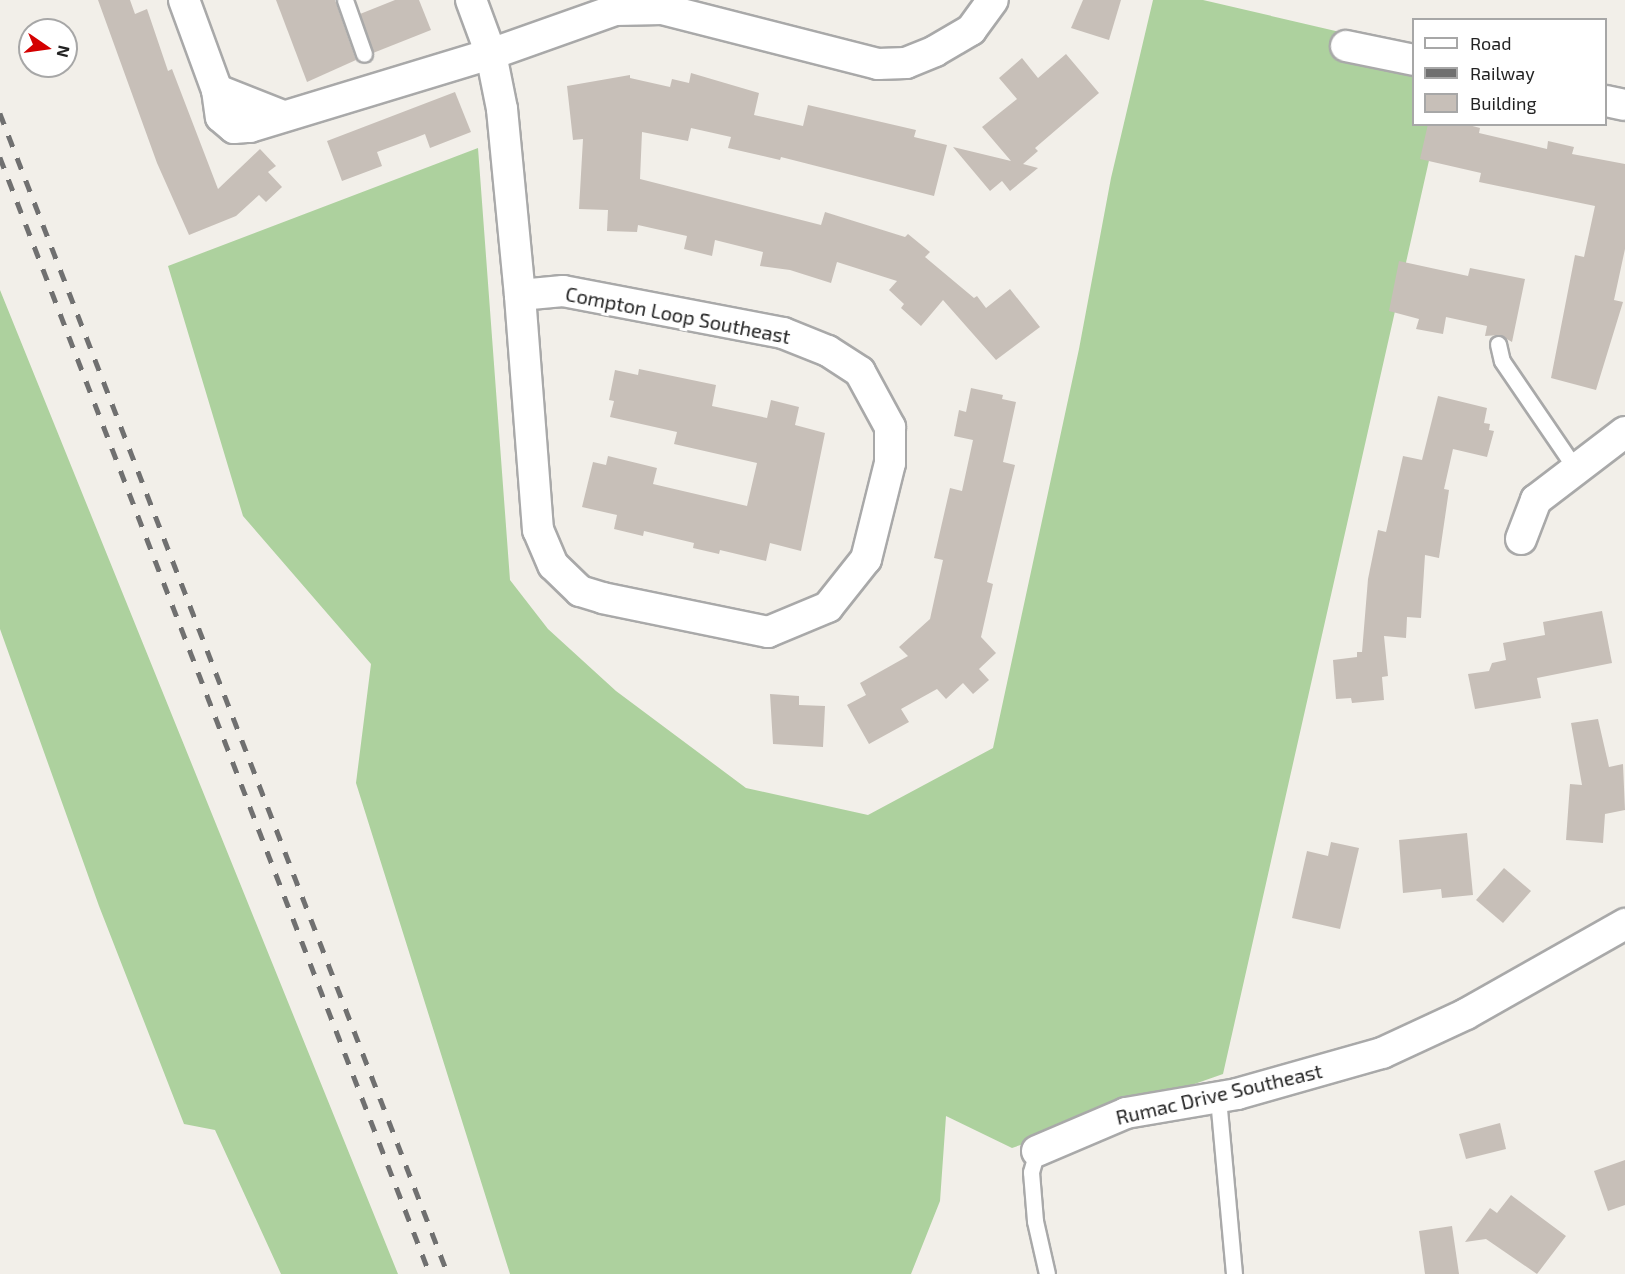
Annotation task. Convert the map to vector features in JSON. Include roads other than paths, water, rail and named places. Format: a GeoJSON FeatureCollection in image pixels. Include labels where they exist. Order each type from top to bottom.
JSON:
{"type":"FeatureCollection","features":[{"type":"Feature","properties":{"kind":"street"},"geometry":{"type":"LineString","coordinates":[[184,0],[217,90],[221,117],[234,128],[250,127],[280,115],[491,54],[615,10],[662,9],[878,64],[906,63],[971,30],[993,0]]}},
{"type":"Feature","properties":{"kind":"street","name":"Compton Loop Southeast"},"geometry":{"type":"LineString","coordinates":[[471,0],[491,54],[512,186],[520,295],[538,530],[553,565],[580,591],[603,598],[768,632],[828,607],[866,559],[890,463],[890,427],[860,372],[828,351],[783,333],[562,291],[520,295]]}},
{"type":"Feature","properties":{"kind":"street"},"geometry":{"type":"LineString","coordinates":[[1346,46],[1412,60]]}},
{"type":"Feature","properties":{"kind":"street"},"geometry":{"type":"LineString","coordinates":[[1607,101],[1625,105]]}},
{"type":"Feature","properties":{"kind":"street"},"geometry":{"type":"LineString","coordinates":[[1521,539],[1536,500],[1577,471],[1625,432]]}},
{"type":"Feature","properties":{"kind":"street","name":"Rumac Drive Southeast"},"geometry":{"type":"LineString","coordinates":[[1037,1151],[1126,1113],[1218,1098],[1382,1053],[1466,1014],[1625,924]]}},
{"type":"Feature","properties":{"kind":"lane"},"geometry":{"type":"LineString","coordinates":[[345,0],[364,54]]}},
{"type":"Feature","properties":{"kind":"lane"},"geometry":{"type":"LineString","coordinates":[[1498,344],[1502,361],[1577,471]]}},
{"type":"Feature","properties":{"kind":"lane"},"geometry":{"type":"LineString","coordinates":[[1218,1098],[1234,1274]]}},
{"type":"Feature","properties":{"kind":"lane"},"geometry":{"type":"LineString","coordinates":[[1037,1151],[1031,1172],[1035,1221],[1047,1274]]}},
{"type":"Feature","properties":{"kind":"railway"},"geometry":{"type":"LineString","coordinates":[[0,113],[448,1274]]}},
{"type":"Feature","properties":{"kind":"railway"},"geometry":{"type":"LineString","coordinates":[[0,157],[430,1274]]}}]}
